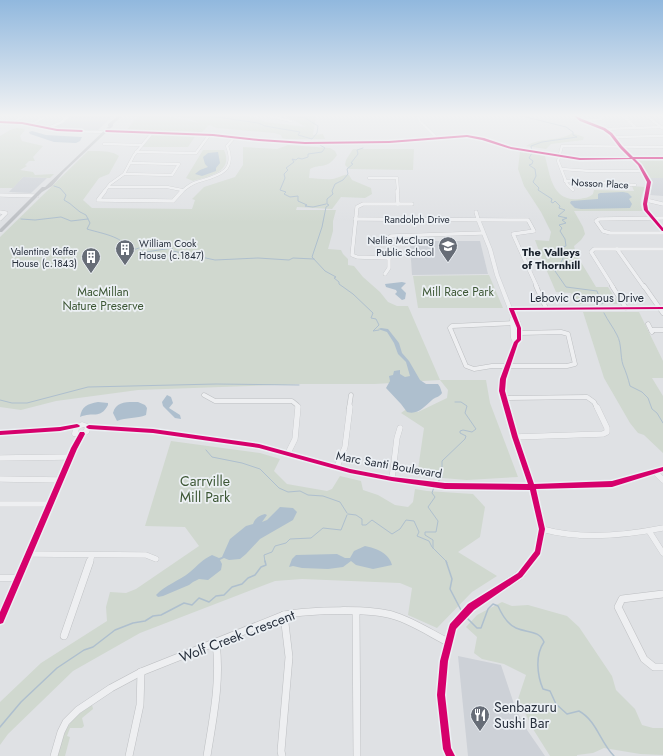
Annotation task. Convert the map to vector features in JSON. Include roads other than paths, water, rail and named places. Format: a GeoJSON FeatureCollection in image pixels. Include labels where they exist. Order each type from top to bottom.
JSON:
{"type":"FeatureCollection","features":[{"type":"Feature","properties":{"kind":"main road"},"geometry":{"type":"LineString","coordinates":[[0,231],[41,191],[46,189],[83,151]]}},
{"type":"Feature","properties":{"kind":"street"},"geometry":{"type":"LineString","coordinates":[[198,151],[195,153],[136,152],[124,174],[108,187],[98,200],[173,201],[182,190],[194,183],[218,175],[225,171],[229,165],[229,151]]}},
{"type":"Feature","properties":{"kind":"street"},"geometry":{"type":"LineString","coordinates":[[532,151],[580,159],[663,158]]}},
{"type":"Feature","properties":{"kind":"street"},"geometry":{"type":"LineString","coordinates":[[560,151],[558,160],[565,181],[573,190]]}},
{"type":"Feature","properties":{"kind":"street"},"geometry":{"type":"LineString","coordinates":[[625,151],[643,171],[649,182],[645,204],[646,210],[663,232]]}},
{"type":"Feature","properties":{"kind":"street"},"geometry":{"type":"LineString","coordinates":[[124,174],[172,175],[175,173],[179,164],[130,163]]}},
{"type":"Feature","properties":{"kind":"street"},"geometry":{"type":"LineString","coordinates":[[562,169],[590,171],[643,171]]}},
{"type":"Feature","properties":{"kind":"street"},"geometry":{"type":"LineString","coordinates":[[369,178],[397,178],[398,204]]}},
{"type":"Feature","properties":{"kind":"street","name":"Nosson Place"},"geometry":{"type":"LineString","coordinates":[[565,181],[635,185]]}},
{"type":"Feature","properties":{"kind":"street"},"geometry":{"type":"LineString","coordinates":[[108,187],[167,187],[182,190]]}},
{"type":"Feature","properties":{"kind":"street"},"geometry":{"type":"LineString","coordinates":[[0,195],[37,196]]}},
{"type":"Feature","properties":{"kind":"street"},"geometry":{"type":"LineString","coordinates":[[646,200],[663,204]]}},
{"type":"Feature","properties":{"kind":"street"},"geometry":{"type":"LineString","coordinates":[[389,258],[357,257],[352,255],[357,206],[412,204]]}},
{"type":"Feature","properties":{"kind":"street"},"geometry":{"type":"LineString","coordinates":[[0,212],[6,213],[0,219]]}},
{"type":"Feature","properties":{"kind":"street"},"geometry":{"type":"LineString","coordinates":[[476,212],[490,249],[496,276],[511,309],[514,338],[516,342]]}},
{"type":"Feature","properties":{"kind":"street","name":"Randolph Drive"},"geometry":{"type":"LineString","coordinates":[[355,219],[523,218],[528,220],[534,231],[514,234],[546,308]]}},
{"type":"Feature","properties":{"kind":"street"},"geometry":{"type":"LineString","coordinates":[[663,218],[599,219],[596,221],[603,231],[610,233],[663,232]]}},
{"type":"Feature","properties":{"kind":"street"},"geometry":{"type":"LineString","coordinates":[[385,274],[389,268],[388,238],[394,235],[483,233]]}},
{"type":"Feature","properties":{"kind":"street"},"geometry":{"type":"LineString","coordinates":[[618,249],[661,308],[663,313]]}},
{"type":"Feature","properties":{"kind":"street"},"geometry":{"type":"LineString","coordinates":[[626,308],[591,253],[592,250],[663,249]]}},
{"type":"Feature","properties":{"kind":"street","name":"Lebovic Campus Drive"},"geometry":{"type":"LineString","coordinates":[[511,309],[661,308]]}},
{"type":"Feature","properties":{"kind":"street"},"geometry":{"type":"LineString","coordinates":[[448,754],[441,695],[444,661],[453,627],[471,607],[520,575],[538,552],[542,529],[532,487],[504,398],[502,384],[516,342],[519,340],[520,333],[516,319],[513,317]]}},
{"type":"Feature","properties":{"kind":"street"},"geometry":{"type":"LineString","coordinates":[[513,323],[454,325],[450,328],[468,367],[474,369],[492,366],[567,366],[574,365],[576,363],[568,334],[561,332],[520,333]]}},
{"type":"Feature","properties":{"kind":"street"},"geometry":{"type":"LineString","coordinates":[[648,324],[651,331],[663,330]]}},
{"type":"Feature","properties":{"kind":"street"},"geometry":{"type":"LineString","coordinates":[[204,395],[215,401],[292,401],[297,405],[298,409],[294,439],[288,453]]}},
{"type":"Feature","properties":{"kind":"street"},"geometry":{"type":"LineString","coordinates":[[337,467],[345,447],[351,395]]}},
{"type":"Feature","properties":{"kind":"street"},"geometry":{"type":"LineString","coordinates":[[504,398],[587,397],[594,402],[607,428],[607,432],[603,434],[516,437]]}},
{"type":"Feature","properties":{"kind":"street","name":"Marc Santi Boulevard"},"geometry":{"type":"LineString","coordinates":[[79,432],[84,424],[89,427],[110,430]]}},
{"type":"Feature","properties":{"kind":"street"},"geometry":{"type":"LineString","coordinates":[[0,620],[2,611],[50,504],[74,448],[79,432],[88,430],[89,427]]}},
{"type":"Feature","properties":{"kind":"street"},"geometry":{"type":"LineString","coordinates":[[392,479],[397,438],[400,428]]}},
{"type":"Feature","properties":{"kind":"street","name":"Marc Santi Boulevard"},"geometry":{"type":"LineString","coordinates":[[0,433],[60,429],[79,432],[110,430],[153,431],[259,446],[337,467],[392,479],[445,486],[532,487],[612,484],[663,469]]}},
{"type":"Feature","properties":{"kind":"street"},"geometry":{"type":"LineString","coordinates":[[0,458],[70,457]]}},
{"type":"Feature","properties":{"kind":"street"},"geometry":{"type":"LineString","coordinates":[[655,472],[663,480]]}},
{"type":"Feature","properties":{"kind":"street"},"geometry":{"type":"LineString","coordinates":[[0,479],[60,480]]}},
{"type":"Feature","properties":{"kind":"street"},"geometry":{"type":"LineString","coordinates":[[0,504],[50,504]]}},
{"type":"Feature","properties":{"kind":"street"},"geometry":{"type":"LineString","coordinates":[[542,529],[570,535],[611,534],[649,531],[663,528]]}},
{"type":"Feature","properties":{"kind":"street"},"geometry":{"type":"LineString","coordinates":[[649,531],[663,553]]}},
{"type":"Feature","properties":{"kind":"street"},"geometry":{"type":"LineString","coordinates":[[28,554],[146,555],[156,559]]}},
{"type":"Feature","properties":{"kind":"street"},"geometry":{"type":"LineString","coordinates":[[64,636],[92,555]]}},
{"type":"Feature","properties":{"kind":"street"},"geometry":{"type":"LineString","coordinates":[[0,578],[18,578]]}},
{"type":"Feature","properties":{"kind":"street"},"geometry":{"type":"LineString","coordinates":[[663,594],[622,599],[618,607],[644,659],[654,667],[663,666]]}},
{"type":"Feature","properties":{"kind":"street","name":"Wolf Creek Crescent"},"geometry":{"type":"LineString","coordinates":[[54,756],[61,732],[66,722],[78,710],[111,688],[141,672],[284,615],[299,612],[382,613],[396,616],[448,642]]}},
{"type":"Feature","properties":{"kind":"street"},"geometry":{"type":"LineString","coordinates":[[356,612],[357,756]]}},
{"type":"Feature","properties":{"kind":"street"},"geometry":{"type":"LineString","coordinates":[[282,756],[281,751],[289,658],[284,615]]}},
{"type":"Feature","properties":{"kind":"street"},"geometry":{"type":"LineString","coordinates":[[207,756],[219,676],[219,660],[216,643]]}},
{"type":"Feature","properties":{"kind":"street"},"geometry":{"type":"LineString","coordinates":[[129,756],[140,705],[141,672]]}},
{"type":"Feature","properties":{"kind":"water"},"geometry":{"type":"Polygon","coordinates":[[[218,152],[220,163],[216,168],[216,171],[202,176],[195,174],[208,167],[205,164],[203,157],[208,153],[218,152]]]}},
{"type":"Feature","properties":{"kind":"water"},"geometry":{"type":"Polygon","coordinates":[[[600,193],[628,193],[632,197],[629,199],[632,204],[630,208],[581,209],[575,208],[570,203],[571,201],[598,199],[598,194],[600,193]]]}},
{"type":"Feature","properties":{"kind":"water"},"geometry":{"type":"Polygon","coordinates":[[[406,283],[401,288],[406,293],[405,299],[402,300],[395,294],[397,292],[396,290],[386,287],[385,284],[406,283]]]}},
{"type":"Feature","properties":{"kind":"water"},"geometry":{"type":"Polygon","coordinates":[[[378,329],[388,329],[399,343],[402,353],[409,361],[420,380],[426,384],[438,384],[440,387],[442,393],[418,411],[411,413],[407,412],[386,388],[390,381],[389,376],[393,375],[394,371],[400,370],[400,374],[405,377],[410,376],[406,362],[398,354],[394,343],[387,332],[378,329]]]}},
{"type":"Feature","properties":{"kind":"water"},"geometry":{"type":"Polygon","coordinates":[[[167,395],[171,397],[173,403],[169,408],[180,415],[181,419],[175,418],[163,406],[162,402],[167,395]]]}},
{"type":"Feature","properties":{"kind":"water"},"geometry":{"type":"Polygon","coordinates":[[[98,402],[108,403],[105,410],[99,414],[80,417],[82,410],[86,406],[98,402]]]}},
{"type":"Feature","properties":{"kind":"water"},"geometry":{"type":"Polygon","coordinates":[[[138,402],[145,405],[147,408],[146,415],[117,421],[113,413],[114,409],[119,404],[138,402]]]}},
{"type":"Feature","properties":{"kind":"water"},"geometry":{"type":"Polygon","coordinates":[[[280,507],[293,508],[297,512],[293,520],[260,539],[240,559],[229,560],[224,558],[220,560],[222,564],[221,570],[208,580],[199,579],[163,596],[158,597],[156,595],[212,555],[219,558],[222,557],[230,539],[246,526],[253,524],[260,516],[265,514],[267,515],[262,522],[267,520],[280,507]]]}},
{"type":"Feature","properties":{"kind":"water"},"geometry":{"type":"Polygon","coordinates":[[[365,546],[385,554],[392,565],[373,569],[356,565],[351,561],[343,567],[328,569],[302,568],[293,566],[289,567],[292,559],[296,555],[337,554],[345,558],[350,558],[354,551],[365,546]]]}},
{"type":"Feature","properties":{"kind":"waterway"},"geometry":{"type":"LineString","coordinates":[[323,151],[308,154],[308,157],[302,159],[292,159],[294,162],[286,168],[288,170],[284,174],[285,178],[280,190],[286,192],[284,194],[290,197],[298,196],[298,201],[307,205],[305,206],[313,207],[326,204]]}},
{"type":"Feature","properties":{"kind":"waterway"},"geometry":{"type":"LineString","coordinates":[[314,259],[312,257],[322,227],[326,207],[329,205],[327,204],[327,199],[333,194],[332,191],[335,184],[343,180],[348,174],[347,169],[353,164],[351,163],[358,154],[357,151]]}},
{"type":"Feature","properties":{"kind":"waterway"},"geometry":{"type":"LineString","coordinates":[[532,151],[529,158],[533,161],[532,164],[529,165],[535,169],[536,176],[533,182],[539,188],[538,190],[552,199],[551,202],[553,203],[555,201],[560,206],[559,208],[565,210],[558,216],[567,218],[562,220],[566,223],[559,225],[562,228],[560,231],[565,239],[566,246],[558,248],[562,253],[563,259],[555,271],[566,287],[597,291],[598,294],[603,297],[602,304]]}},
{"type":"Feature","properties":{"kind":"waterway"},"geometry":{"type":"LineString","coordinates":[[54,186],[60,188],[66,195],[64,200],[86,215],[88,219]]}},
{"type":"Feature","properties":{"kind":"waterway"},"geometry":{"type":"LineString","coordinates":[[21,219],[35,220],[61,217],[71,221],[88,219]]}},
{"type":"Feature","properties":{"kind":"waterway"},"geometry":{"type":"LineString","coordinates":[[88,219],[90,223],[87,229],[116,238],[128,249],[133,250],[139,248]]}},
{"type":"Feature","properties":{"kind":"waterway"},"geometry":{"type":"LineString","coordinates":[[142,249],[140,251],[146,252],[172,248],[173,251],[215,260],[258,258],[289,260],[293,258],[314,259]]}},
{"type":"Feature","properties":{"kind":"waterway"},"geometry":{"type":"LineString","coordinates":[[314,259],[325,271],[336,277],[334,278],[339,282],[339,284],[353,294],[373,313],[371,318],[376,319],[379,325],[373,331],[379,330]]}},
{"type":"Feature","properties":{"kind":"waterway"},"geometry":{"type":"LineString","coordinates":[[604,313],[619,339],[622,361],[630,386],[642,392],[648,398],[652,409],[657,413],[663,423]]}},
{"type":"Feature","properties":{"kind":"waterway"},"geometry":{"type":"LineString","coordinates":[[0,400],[12,403],[27,403],[88,387],[216,384],[299,385]]}},
{"type":"Feature","properties":{"kind":"waterway"},"geometry":{"type":"LineString","coordinates":[[437,482],[442,478],[442,461],[465,439],[466,436],[460,433],[460,431],[463,430],[472,432],[476,429],[465,413],[467,406],[461,402],[455,402]]}},
{"type":"Feature","properties":{"kind":"waterway"},"geometry":{"type":"LineString","coordinates":[[206,450],[212,457],[242,463],[260,469],[279,488],[288,492],[300,491],[308,495],[323,496],[340,502],[347,513]]}},
{"type":"Feature","properties":{"kind":"waterway"},"geometry":{"type":"LineString","coordinates":[[433,548],[433,540],[425,535],[425,532],[436,532],[438,521],[428,507],[435,497],[432,493],[434,487]]}},
{"type":"Feature","properties":{"kind":"waterway"},"geometry":{"type":"LineString","coordinates":[[348,514],[356,515],[362,519],[362,525],[366,525],[372,520],[392,534],[400,529],[406,520],[414,521],[419,532],[417,536],[429,541],[433,548]]}},
{"type":"Feature","properties":{"kind":"waterway"},"geometry":{"type":"LineString","coordinates":[[265,562],[264,555],[272,552],[275,546],[286,543],[290,539],[311,538],[323,528],[341,530],[347,515]]}},
{"type":"Feature","properties":{"kind":"waterway"},"geometry":{"type":"LineString","coordinates":[[433,548],[446,561]]}},
{"type":"Feature","properties":{"kind":"waterway"},"geometry":{"type":"LineString","coordinates":[[0,727],[21,702],[57,668],[84,650],[93,647],[115,630],[133,623],[145,621],[153,616],[161,615],[184,603],[192,605],[199,598],[209,602],[216,596],[224,595],[232,587],[242,584],[248,578],[255,575],[261,567],[266,565],[265,561]]}},
{"type":"Feature","properties":{"kind":"waterway"},"geometry":{"type":"LineString","coordinates":[[446,561],[452,579],[450,589],[462,612]]}},
{"type":"Feature","properties":{"kind":"waterway"},"geometry":{"type":"LineString","coordinates":[[466,617],[477,628],[481,628],[488,609],[493,604],[498,606],[501,613],[510,624],[520,630],[539,635],[544,642],[538,659],[539,678],[543,689],[550,691],[556,704],[567,714],[579,711],[585,715],[614,756]]}},
{"type":"Feature","properties":{"kind":"place","name":"Nellie McClung Public School"},"geometry":{"type":"Point","coordinates":[448,263]}},
{"type":"Feature","properties":{"kind":"place","name":"William Cook House (c.1847)"},"geometry":{"type":"Point","coordinates":[125,266]}},
{"type":"Feature","properties":{"kind":"place","name":"Valentine Keffer House (c.1843)"},"geometry":{"type":"Point","coordinates":[91,274]}},
{"type":"Feature","properties":{"kind":"place","name":"Senbazuru Sushi Bar"},"geometry":{"type":"Point","coordinates":[480,732]}},
{"type":"Feature","properties":{"kind":"district","name":"The Valleys of Thornhill"},"geometry":{"type":"Point","coordinates":[551,258]}},
{"type":"Feature","properties":{"kind":"park label","name":"Mill Race Park"},"geometry":{"type":"Point","coordinates":[458,292]}},
{"type":"Feature","properties":{"kind":"park label","name":"MacMillan Nature Preserve"},"geometry":{"type":"Point","coordinates":[103,299]}},
{"type":"Feature","properties":{"kind":"park label","name":"Carrville Mill Park"},"geometry":{"type":"Point","coordinates":[205,490]}}]}
